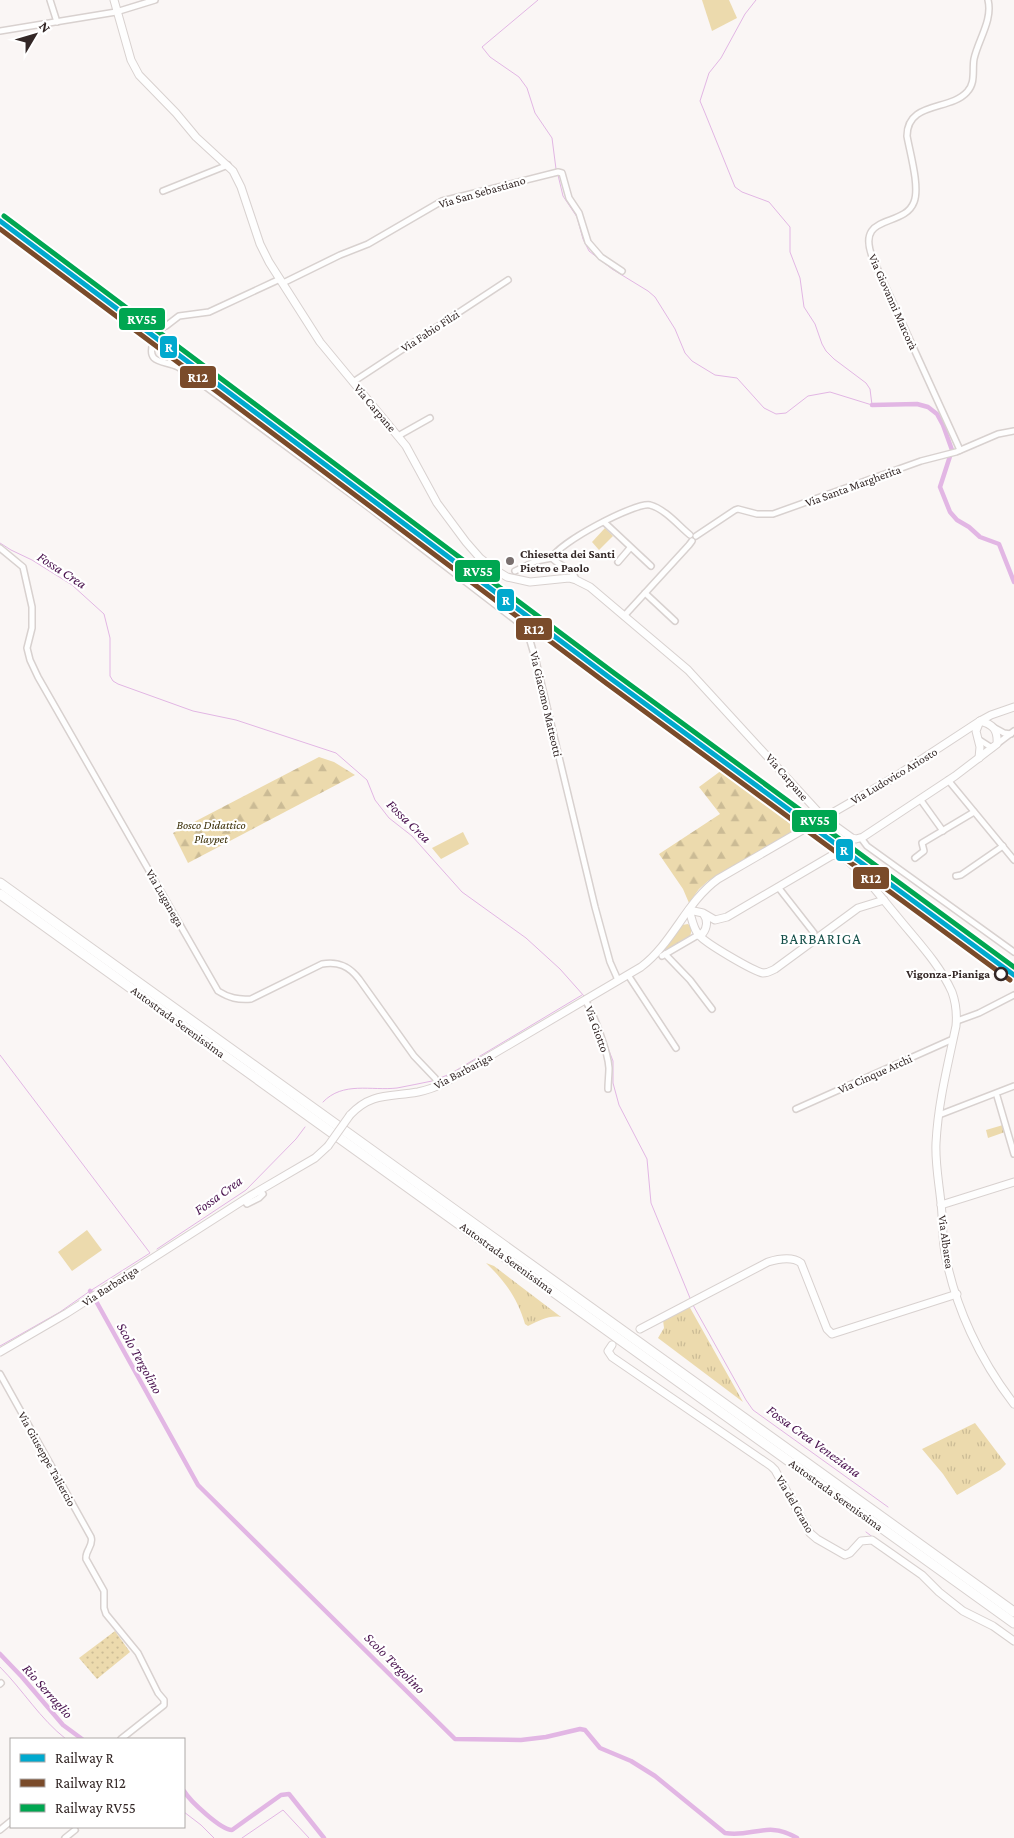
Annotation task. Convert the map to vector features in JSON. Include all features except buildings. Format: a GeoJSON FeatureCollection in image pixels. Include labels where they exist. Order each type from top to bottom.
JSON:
{"type":"FeatureCollection","features":[{"type":"Feature","properties":{"kind":"highway","name":"Autostrada Serenissima"},"geometry":{"type":"LineString","coordinates":[[0,883],[1014,1612]]}},
{"type":"Feature","properties":{"kind":"highway","name":"Autostrada Serenissima"},"geometry":{"type":"LineString","coordinates":[[0,894],[1014,1623]]}},
{"type":"Feature","properties":{"kind":"street"},"geometry":{"type":"LineString","coordinates":[[50,0],[58,22]]}},
{"type":"Feature","properties":{"kind":"street","name":"Via Carpane"},"geometry":{"type":"LineString","coordinates":[[114,0],[131,60],[139,75],[176,113],[196,137],[228,165],[242,187],[260,244],[269,262],[320,342],[414,458],[440,508],[470,547],[494,569],[507,577],[530,582],[560,578],[576,580],[590,587],[681,663],[826,817],[852,838],[860,838],[874,851],[1014,952]]}},
{"type":"Feature","properties":{"kind":"street"},"geometry":{"type":"LineString","coordinates":[[0,31],[118,12],[155,0]]}},
{"type":"Feature","properties":{"kind":"street","name":"Via Giovanni Marcorà"},"geometry":{"type":"LineString","coordinates":[[955,452],[869,249],[869,239],[872,231],[879,224],[904,214],[912,206],[916,196],[907,136],[910,122],[919,112],[958,99],[971,88],[974,58],[988,14],[988,0]]}},
{"type":"Feature","properties":{"kind":"street"},"geometry":{"type":"LineString","coordinates":[[163,191],[228,165]]}},
{"type":"Feature","properties":{"kind":"street","name":"Via San Sebastiano"},"geometry":{"type":"LineString","coordinates":[[282,281],[368,244],[442,201],[558,172],[562,173],[569,198],[579,213],[588,242],[597,254],[622,271]]}},
{"type":"Feature","properties":{"kind":"street","name":"Via Fabio Filzi"},"geometry":{"type":"LineString","coordinates":[[353,382],[508,280]]}},
{"type":"Feature","properties":{"kind":"street"},"geometry":{"type":"LineString","coordinates":[[166,326],[179,316],[209,312],[282,281]]}},
{"type":"Feature","properties":{"kind":"street","name":"Via Giacomo Matteotti"},"geometry":{"type":"LineString","coordinates":[[153,343],[152,356],[157,361],[178,367],[198,381],[371,509],[523,626],[528,634],[536,661],[595,907],[610,962],[618,980]]}},
{"type":"Feature","properties":{"kind":"street"},"geometry":{"type":"LineString","coordinates":[[398,436],[430,418]]}},
{"type":"Feature","properties":{"kind":"street","name":"Via Santa Margherita"},"geometry":{"type":"LineString","coordinates":[[624,616],[690,545],[693,537],[735,510],[766,515],[774,514],[921,462],[955,452],[992,436],[1014,431]]}},
{"type":"Feature","properties":{"kind":"street"},"geometry":{"type":"LineString","coordinates":[[515,571],[536,561],[552,558],[558,549],[604,522],[647,505],[660,510],[693,537]]}},
{"type":"Feature","properties":{"kind":"street"},"geometry":{"type":"LineString","coordinates":[[604,522],[650,566]]}},
{"type":"Feature","properties":{"kind":"street","name":"Via Luganega"},"geometry":{"type":"LineString","coordinates":[[0,548],[24,567],[32,607],[32,628],[27,648],[38,677],[218,991],[229,998],[251,999],[322,964],[342,964],[359,978],[414,1056],[435,1078],[439,1085]]}},
{"type":"Feature","properties":{"kind":"street"},"geometry":{"type":"LineString","coordinates":[[618,562],[630,548]]}},
{"type":"Feature","properties":{"kind":"street","name":"Via Carpane"},"geometry":{"type":"LineString","coordinates":[[552,558],[571,571],[576,576],[576,580]]}},
{"type":"Feature","properties":{"kind":"street"},"geometry":{"type":"LineString","coordinates":[[645,593],[674,621]]}},
{"type":"Feature","properties":{"kind":"street","name":"Via Ludovico Ariosto"},"geometry":{"type":"LineString","coordinates":[[826,817],[893,778],[980,721],[1014,707]]}},
{"type":"Feature","properties":{"kind":"street"},"geometry":{"type":"LineString","coordinates":[[995,746],[997,733],[991,721],[996,713]]}},
{"type":"Feature","properties":{"kind":"street"},"geometry":{"type":"LineString","coordinates":[[978,758],[980,753],[976,731],[980,721],[1004,733],[1012,732]]}},
{"type":"Feature","properties":{"kind":"street"},"geometry":{"type":"LineString","coordinates":[[860,838],[948,780],[1012,732]]}},
{"type":"Feature","properties":{"kind":"street"},"geometry":{"type":"LineString","coordinates":[[959,735],[968,735],[995,746]]}},
{"type":"Feature","properties":{"kind":"street"},"geometry":{"type":"LineString","coordinates":[[948,780],[1014,860]]}},
{"type":"Feature","properties":{"kind":"street"},"geometry":{"type":"LineString","coordinates":[[920,799],[943,831]]}},
{"type":"Feature","properties":{"kind":"street"},"geometry":{"type":"LineString","coordinates":[[914,858],[924,851],[921,843],[974,812]]}},
{"type":"Feature","properties":{"kind":"street","name":"Via Barbariga"},"geometry":{"type":"LineString","coordinates":[[0,1352],[67,1313],[244,1200],[315,1158],[328,1146],[350,1115],[361,1104],[374,1098],[418,1092],[439,1085],[628,975],[650,960],[701,894],[718,879],[806,828]]}},
{"type":"Feature","properties":{"kind":"street"},"geometry":{"type":"LineString","coordinates":[[956,876],[961,875],[1003,846]]}},
{"type":"Feature","properties":{"kind":"street","name":"Via Albarea"},"geometry":{"type":"LineString","coordinates":[[778,887],[836,854],[844,858],[884,900],[928,954],[942,974],[955,1002],[956,1021],[954,1039],[939,1114],[936,1153],[945,1250],[965,1319],[979,1350],[1014,1404]]}},
{"type":"Feature","properties":{"kind":"street"},"geometry":{"type":"LineString","coordinates":[[689,910],[704,914],[715,920],[727,918],[778,887],[814,933]]}},
{"type":"Feature","properties":{"kind":"street"},"geometry":{"type":"LineString","coordinates":[[701,894],[701,906],[706,927],[703,933],[664,955],[690,980],[712,1009]]}},
{"type":"Feature","properties":{"kind":"street"},"geometry":{"type":"LineString","coordinates":[[689,910],[698,935],[708,943],[749,966],[766,973],[779,966],[858,908],[884,900]]}},
{"type":"Feature","properties":{"kind":"street"},"geometry":{"type":"LineString","coordinates":[[694,924],[698,916],[704,914]]}},
{"type":"Feature","properties":{"kind":"street"},"geometry":{"type":"LineString","coordinates":[[678,924],[686,922],[694,924]]}},
{"type":"Feature","properties":{"kind":"street"},"geometry":{"type":"LineString","coordinates":[[628,975],[676,1048]]}},
{"type":"Feature","properties":{"kind":"street"},"geometry":{"type":"LineString","coordinates":[[956,1021],[980,1013],[1014,995]]}},
{"type":"Feature","properties":{"kind":"street","name":"Via Giotto"},"geometry":{"type":"LineString","coordinates":[[586,1000],[592,1012],[606,1055],[608,1089]]}},
{"type":"Feature","properties":{"kind":"street","name":"Via Cinque Archi"},"geometry":{"type":"LineString","coordinates":[[796,1109],[954,1039]]}},
{"type":"Feature","properties":{"kind":"street"},"geometry":{"type":"LineString","coordinates":[[939,1114],[1014,1086]]}},
{"type":"Feature","properties":{"kind":"street"},"geometry":{"type":"LineString","coordinates":[[997,1096],[1014,1154]]}},
{"type":"Feature","properties":{"kind":"street"},"geometry":{"type":"LineString","coordinates":[[941,1205],[1014,1182]]}},
{"type":"Feature","properties":{"kind":"street","name":"Via Barbariga"},"geometry":{"type":"LineString","coordinates":[[244,1200],[247,1204],[263,1194]]}},
{"type":"Feature","properties":{"kind":"street"},"geometry":{"type":"LineString","coordinates":[[640,1330],[768,1262],[780,1260],[794,1260],[801,1263],[827,1329],[832,1334],[957,1294]]}},
{"type":"Feature","properties":{"kind":"street","name":"Via del Grano"},"geometry":{"type":"LineString","coordinates":[[612,1345],[608,1351],[612,1357],[771,1466],[806,1529],[816,1539],[845,1556],[861,1541],[872,1540],[922,1575],[963,1612],[993,1626],[1014,1641]]}},
{"type":"Feature","properties":{"kind":"street","name":"Via Giuseppe Taliercio"},"geometry":{"type":"LineString","coordinates":[[0,1374],[91,1537],[92,1544],[86,1553],[86,1559],[104,1591],[106,1614],[138,1653],[165,1703],[158,1712],[123,1738]]}},
{"type":"Feature","properties":{"kind":"street"},"geometry":{"type":"LineString","coordinates":[[0,1830],[10,1822]]}},
{"type":"Feature","properties":{"kind":"street"},"geometry":{"type":"LineString","coordinates":[[66,1838],[75,1830]]}},
{"type":"Feature","properties":{"kind":"green space"},"geometry":{"type":"Polygon","coordinates":[[[702,0],[729,0],[737,18],[712,31],[702,0]]]}},
{"type":"Feature","properties":{"kind":"green space"},"geometry":{"type":"Polygon","coordinates":[[[605,528],[613,536],[599,550],[592,542],[605,528]]]}},
{"type":"Feature","properties":{"kind":"green space","name":"Bosco Didattico Playpet"},"geometry":{"type":"Polygon","coordinates":[[[319,757],[334,762],[355,775],[188,863],[173,833],[319,757]]]}},
{"type":"Feature","properties":{"kind":"green space"},"geometry":{"type":"Polygon","coordinates":[[[722,770],[802,826],[708,881],[699,889],[689,903],[683,889],[659,854],[720,814],[699,787],[722,770]]]}},
{"type":"Feature","properties":{"kind":"green space"},"geometry":{"type":"Polygon","coordinates":[[[463,832],[469,844],[441,859],[432,848],[463,832]]]}},
{"type":"Feature","properties":{"kind":"green space"},"geometry":{"type":"Polygon","coordinates":[[[688,924],[692,928],[690,937],[661,954],[682,925],[688,924]]]}},
{"type":"Feature","properties":{"kind":"green space"},"geometry":{"type":"Polygon","coordinates":[[[1003,1125],[1005,1132],[988,1138],[986,1130],[1003,1125]]]}},
{"type":"Feature","properties":{"kind":"green space"},"geometry":{"type":"Polygon","coordinates":[[[87,1230],[102,1250],[72,1271],[58,1252],[87,1230]]]}},
{"type":"Feature","properties":{"kind":"green space"},"geometry":{"type":"Polygon","coordinates":[[[486,1263],[494,1266],[561,1317],[540,1320],[528,1326],[525,1324],[519,1306],[510,1291],[486,1263]]]}},
{"type":"Feature","properties":{"kind":"green space"},"geometry":{"type":"Polygon","coordinates":[[[689,1306],[743,1402],[658,1338],[664,1328],[663,1320],[689,1306]]]}},
{"type":"Feature","properties":{"kind":"green space"},"geometry":{"type":"Polygon","coordinates":[[[975,1423],[1006,1464],[1000,1470],[957,1495],[943,1474],[922,1449],[975,1423]]]}},
{"type":"Feature","properties":{"kind":"green space"},"geometry":{"type":"Polygon","coordinates":[[[115,1631],[130,1652],[97,1679],[79,1658],[115,1631]]]}},
{"type":"Feature","properties":{"kind":"waterway"},"geometry":{"type":"LineString","coordinates":[[538,0],[482,47],[490,57],[519,77],[527,88],[535,113],[552,138],[556,169]]}},
{"type":"Feature","properties":{"kind":"waterway"},"geometry":{"type":"LineString","coordinates":[[558,175],[563,196],[577,217],[583,239],[589,251],[612,269],[655,297],[675,329],[685,353],[692,361],[715,375],[737,378],[764,408],[776,414],[786,413],[808,396],[830,392],[872,405],[870,389],[866,383],[826,351],[815,324],[804,307],[800,278],[790,252],[790,227],[769,202],[742,192],[735,187],[700,101],[709,73],[721,58],[745,14],[756,0]]}},
{"type":"Feature","properties":{"kind":"waterway"},"geometry":{"type":"LineString","coordinates":[[872,405],[917,404],[928,407],[937,414],[952,450],[940,487],[950,512],[957,520],[969,527],[980,537],[999,544],[1014,582]]}},
{"type":"Feature","properties":{"kind":"waterway","name":"Fossa Crea"},"geometry":{"type":"LineString","coordinates":[[0,543],[72,585],[104,614],[110,638],[110,676],[113,681],[193,711],[236,720],[336,753],[367,780],[375,800],[389,818],[412,836],[462,892],[526,938],[560,969],[584,996]]}},
{"type":"Feature","properties":{"kind":"waterway","name":"Fossa Crea"},"geometry":{"type":"LineString","coordinates":[[440,1078],[450,1074],[582,995]]}},
{"type":"Feature","properties":{"kind":"waterway","name":"Fossa Crea Veneziana"},"geometry":{"type":"LineString","coordinates":[[591,1004],[613,1061],[613,1083],[619,1105],[647,1159],[651,1203],[690,1298]]}},
{"type":"Feature","properties":{"kind":"waterway","name":"Scolo Tergolino"},"geometry":{"type":"LineString","coordinates":[[0,1055],[150,1253],[60,1312],[0,1346]]}},
{"type":"Feature","properties":{"kind":"waterway","name":"Fossa Crea"},"geometry":{"type":"LineString","coordinates":[[323,1102],[331,1095],[348,1089],[387,1089],[432,1081]]}},
{"type":"Feature","properties":{"kind":"waterway","name":"Fossa Crea"},"geometry":{"type":"LineString","coordinates":[[157,1249],[246,1190],[296,1139],[305,1127]]}},
{"type":"Feature","properties":{"kind":"waterway","name":"Scolo Tergolino"},"geometry":{"type":"LineString","coordinates":[[96,1301],[198,1485],[455,1739],[521,1740],[546,1737],[580,1729],[585,1730],[600,1748],[631,1761],[655,1776],[725,1833],[735,1834],[777,1830],[797,1838]]}},
{"type":"Feature","properties":{"kind":"waterway","name":"Fossa Crea Veneziana"},"geometry":{"type":"LineString","coordinates":[[693,1305],[753,1410],[888,1507]]}},
{"type":"Feature","properties":{"kind":"waterway","name":"Fossa Crea Veneziana"},"geometry":{"type":"LineString","coordinates":[[866,1532],[874,1538]]}},
{"type":"Feature","properties":{"kind":"waterway","name":"Fossa Crea Veneziana"},"geometry":{"type":"LineString","coordinates":[[926,1574],[934,1582]]}},
{"type":"Feature","properties":{"kind":"waterway","name":"Rio Serraglio"},"geometry":{"type":"LineString","coordinates":[[0,1654],[63,1725],[81,1738]]}},
{"type":"Feature","properties":{"kind":"waterway"},"geometry":{"type":"LineString","coordinates":[[0,1667],[48,1723],[65,1738]]}},
{"type":"Feature","properties":{"kind":"waterway","name":"Rio Serraglio"},"geometry":{"type":"LineString","coordinates":[[185,1793],[199,1808],[214,1820],[227,1829],[232,1830],[281,1795],[289,1794],[324,1838]]}},
{"type":"Feature","properties":{"kind":"waterway"},"geometry":{"type":"LineString","coordinates":[[242,1838],[283,1810],[309,1838]]}},
{"type":"Feature","properties":{"kind":"waterway"},"geometry":{"type":"LineString","coordinates":[[185,1813],[214,1838]]}},
{"type":"Feature","properties":{"kind":"tunnel"},"geometry":{"type":"LineString","coordinates":[[153,343],[166,326]]}},
{"type":"Feature","properties":{"kind":"tunnel"},"geometry":{"type":"LineString","coordinates":[[806,828],[827,816]]}},
{"type":"Feature","properties":{"kind":"rail line","name":"RV55"},"geometry":{"type":"LineString","coordinates":[[4,216],[614,673],[1014,967]]}},
{"type":"Feature","properties":{"kind":"rail line","name":"R"},"geometry":{"type":"LineString","coordinates":[[0,221],[610,678],[1014,975]]}},
{"type":"Feature","properties":{"kind":"rail line","name":"R12"},"geometry":{"type":"LineString","coordinates":[[0,229],[606,683],[1010,980]]}},
{"type":"Feature","properties":{"kind":"place","name":"Chiesetta dei Santi Pietro e Paolo"},"geometry":{"type":"Point","coordinates":[510,561]}},
{"type":"Feature","properties":{"kind":"place","name":"Vigonza-Pianiga"},"geometry":{"type":"Point","coordinates":[1001,974]}},
{"type":"Feature","properties":{"kind":"district","name":"BARBARIGA"},"geometry":{"type":"Point","coordinates":[821,939]}}]}
